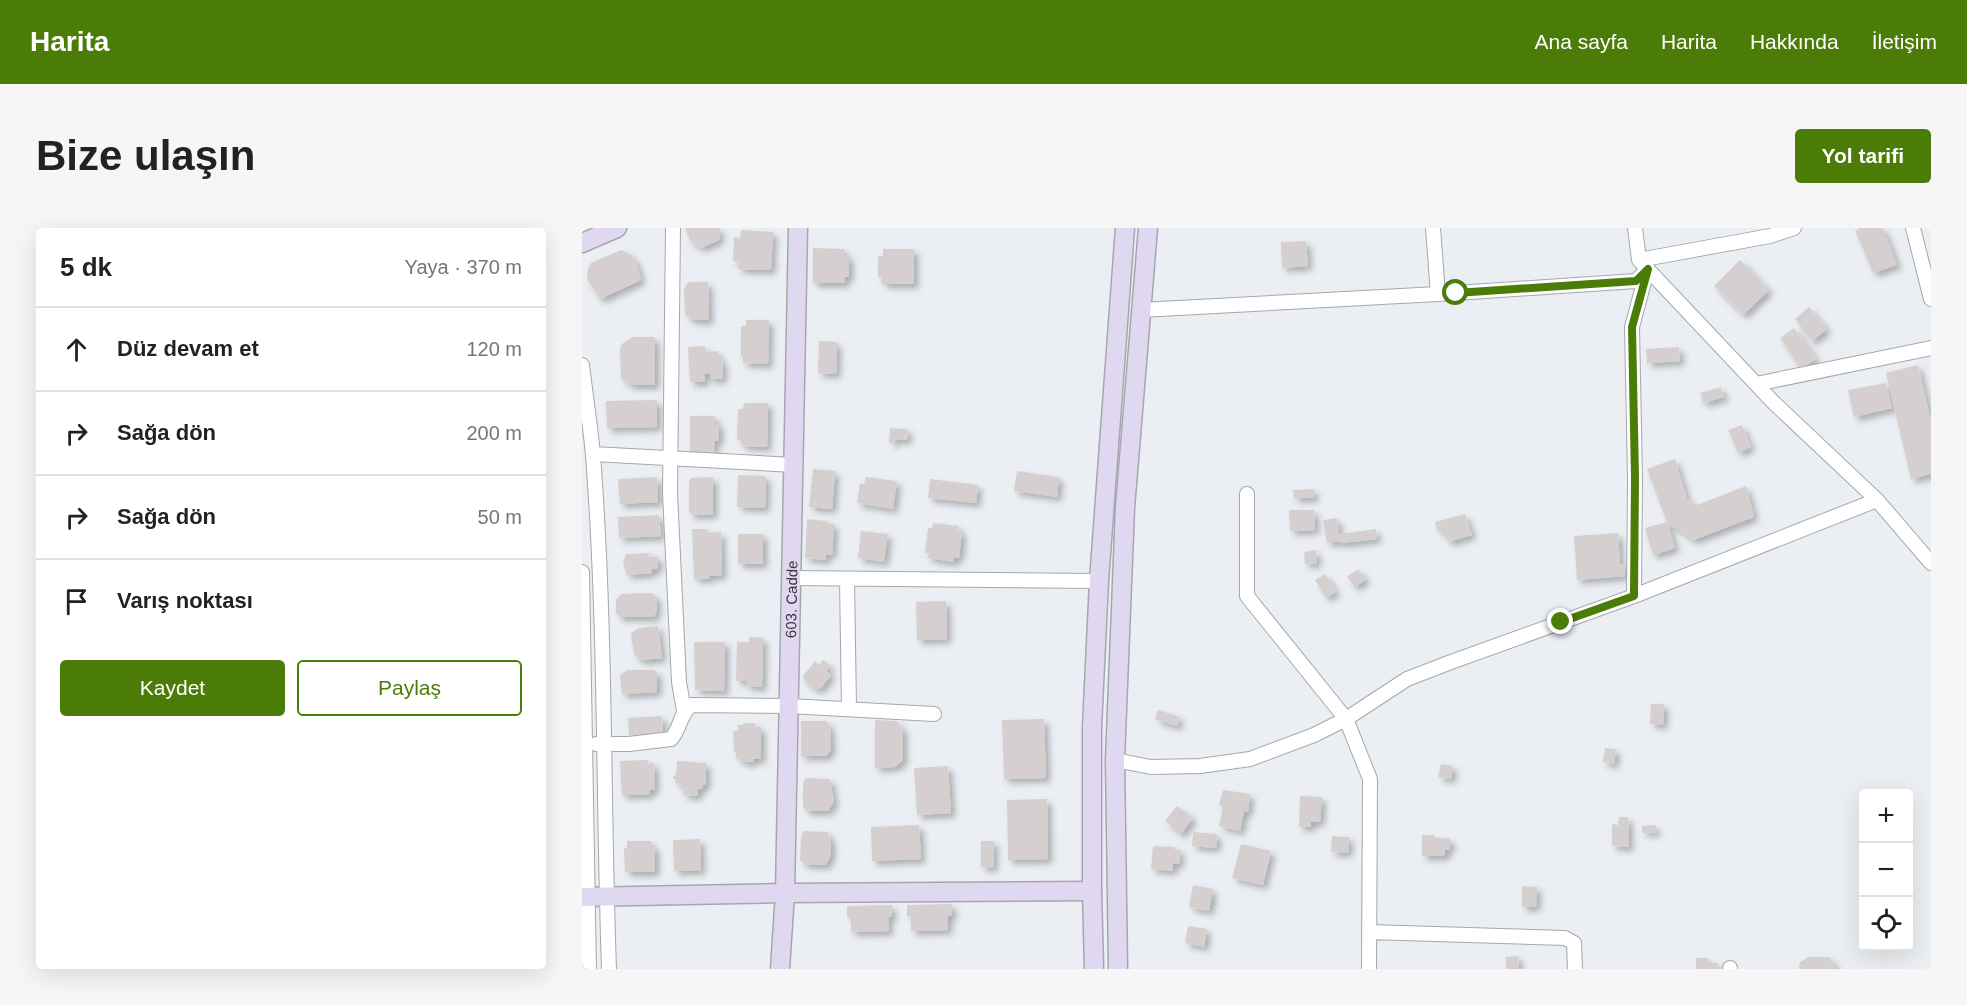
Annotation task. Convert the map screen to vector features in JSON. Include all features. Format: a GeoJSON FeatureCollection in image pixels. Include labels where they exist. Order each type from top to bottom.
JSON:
{"type":"FeatureCollection","features":[{"type":"Feature","properties":{"kind":"main road"},"geometry":{"type":"LineString","coordinates":[[582,243],[617,228]]}},
{"type":"Feature","properties":{"kind":"main road","name":"603. Cadde"},"geometry":{"type":"LineString","coordinates":[[780,969],[785,893],[798,228]]}},
{"type":"Feature","properties":{"kind":"main road"},"geometry":{"type":"LineString","coordinates":[[1094,969],[1092,727],[1099,581],[1125,228]]}},
{"type":"Feature","properties":{"kind":"main road"},"geometry":{"type":"LineString","coordinates":[[1118,969],[1115,760],[1125,508],[1148,228]]}},
{"type":"Feature","properties":{"kind":"main road"},"geometry":{"type":"LineString","coordinates":[[585,897],[1092,891]]}},
{"type":"Feature","properties":{"kind":"street"},"geometry":{"type":"LineString","coordinates":[[673,228],[670,493],[679,682],[684,711]]}},
{"type":"Feature","properties":{"kind":"street"},"geometry":{"type":"LineString","coordinates":[[1433,228],[1438,294]]}},
{"type":"Feature","properties":{"kind":"street"},"geometry":{"type":"LineString","coordinates":[[1634,596],[1635,478],[1632,327],[1643,265],[1635,228]]}},
{"type":"Feature","properties":{"kind":"street"},"geometry":{"type":"LineString","coordinates":[[1643,265],[1770,236],[1794,228]]}},
{"type":"Feature","properties":{"kind":"street"},"geometry":{"type":"LineString","coordinates":[[1912,228],[1931,299]]}},
{"type":"Feature","properties":{"kind":"street"},"geometry":{"type":"LineString","coordinates":[[1141,310],[1636,281],[1643,265]]}},
{"type":"Feature","properties":{"kind":"street"},"geometry":{"type":"LineString","coordinates":[[1643,265],[1756,384],[1924,545],[1931,563]]}},
{"type":"Feature","properties":{"kind":"street"},"geometry":{"type":"LineString","coordinates":[[1756,384],[1931,348]]}},
{"type":"Feature","properties":{"kind":"street"},"geometry":{"type":"LineString","coordinates":[[582,365],[593,454],[605,743],[609,969]]}},
{"type":"Feature","properties":{"kind":"street"},"geometry":{"type":"LineString","coordinates":[[593,454],[794,465]]}},
{"type":"Feature","properties":{"kind":"street"},"geometry":{"type":"LineString","coordinates":[[1247,494],[1247,596],[1346,719],[1370,779],[1369,969]]}},
{"type":"Feature","properties":{"kind":"street"},"geometry":{"type":"LineString","coordinates":[[1115,760],[1151,767],[1200,766],[1250,759],[1314,735],[1346,719],[1407,679],[1634,596],[1877,500]]}},
{"type":"Feature","properties":{"kind":"street"},"geometry":{"type":"LineString","coordinates":[[582,572],[585,897],[589,969]]}},
{"type":"Feature","properties":{"kind":"street"},"geometry":{"type":"LineString","coordinates":[[792,578],[1099,581]]}},
{"type":"Feature","properties":{"kind":"street"},"geometry":{"type":"LineString","coordinates":[[847,579],[849,709]]}},
{"type":"Feature","properties":{"kind":"street"},"geometry":{"type":"LineString","coordinates":[[583,746],[671,739],[684,711],[691,705],[789,706],[934,714]]}},
{"type":"Feature","properties":{"kind":"street"},"geometry":{"type":"LineString","coordinates":[[1369,932],[1564,938],[1574,944],[1575,969]]}},
{"type":"Feature","properties":{"kind":"building"},"geometry":{"type":"Polygon","coordinates":[[[685,228],[720,228],[719,240],[701,248],[690,240],[685,228]]]}},
{"type":"Feature","properties":{"kind":"building"},"geometry":{"type":"Polygon","coordinates":[[[1858,228],[1883,228],[1897,265],[1873,273],[1855,230],[1859,230],[1858,228]]]}},
{"type":"Feature","properties":{"kind":"building"},"geometry":{"type":"Polygon","coordinates":[[[741,230],[773,232],[771,270],[738,269],[739,261],[733,261],[734,237],[740,238],[741,230]]]}},
{"type":"Feature","properties":{"kind":"building"},"geometry":{"type":"Polygon","coordinates":[[[1306,241],[1308,266],[1282,268],[1281,242],[1306,241]]]}},
{"type":"Feature","properties":{"kind":"building"},"geometry":{"type":"Polygon","coordinates":[[[813,248],[844,249],[844,256],[849,256],[849,277],[845,277],[845,283],[813,283],[813,248]]]}},
{"type":"Feature","properties":{"kind":"building"},"geometry":{"type":"Polygon","coordinates":[[[883,249],[914,249],[914,284],[882,284],[882,277],[878,277],[878,256],[883,256],[883,249]]]}},
{"type":"Feature","properties":{"kind":"building"},"geometry":{"type":"Polygon","coordinates":[[[621,250],[630,254],[636,262],[641,280],[600,299],[587,279],[588,268],[591,263],[621,250]]]}},
{"type":"Feature","properties":{"kind":"building"},"geometry":{"type":"Polygon","coordinates":[[[1740,260],[1769,290],[1743,315],[1714,286],[1740,260]]]}},
{"type":"Feature","properties":{"kind":"building"},"geometry":{"type":"Polygon","coordinates":[[[689,282],[708,282],[709,320],[692,320],[685,314],[684,290],[689,282]]]}},
{"type":"Feature","properties":{"kind":"building"},"geometry":{"type":"Polygon","coordinates":[[[1809,307],[1827,329],[1812,341],[1795,319],[1809,307]]]}},
{"type":"Feature","properties":{"kind":"building"},"geometry":{"type":"Polygon","coordinates":[[[746,320],[769,320],[768,364],[743,363],[741,326],[746,326],[746,320]]]}},
{"type":"Feature","properties":{"kind":"building"},"geometry":{"type":"Polygon","coordinates":[[[1794,328],[1816,359],[1801,369],[1780,338],[1794,328]]]}},
{"type":"Feature","properties":{"kind":"building"},"geometry":{"type":"Polygon","coordinates":[[[632,337],[655,337],[655,385],[632,385],[621,379],[620,349],[622,344],[632,337]]]}},
{"type":"Feature","properties":{"kind":"building"},"geometry":{"type":"Polygon","coordinates":[[[819,341],[837,342],[836,374],[818,373],[819,341]]]}},
{"type":"Feature","properties":{"kind":"building"},"geometry":{"type":"Polygon","coordinates":[[[705,346],[705,352],[718,351],[718,358],[722,359],[723,379],[710,379],[710,374],[704,374],[705,382],[690,382],[688,347],[705,346]]]}},
{"type":"Feature","properties":{"kind":"building"},"geometry":{"type":"Polygon","coordinates":[[[1679,347],[1680,361],[1647,363],[1646,349],[1679,347]]]}},
{"type":"Feature","properties":{"kind":"building"},"geometry":{"type":"Polygon","coordinates":[[[1918,365],[1931,421],[1931,474],[1911,479],[1886,373],[1918,365]]]}},
{"type":"Feature","properties":{"kind":"building"},"geometry":{"type":"Polygon","coordinates":[[[1886,383],[1892,408],[1854,417],[1848,390],[1886,383]]]}},
{"type":"Feature","properties":{"kind":"building"},"geometry":{"type":"Polygon","coordinates":[[[1721,387],[1724,397],[1703,403],[1700,393],[1721,387]]]}},
{"type":"Feature","properties":{"kind":"building"},"geometry":{"type":"Polygon","coordinates":[[[657,400],[657,427],[607,428],[606,401],[657,400]]]}},
{"type":"Feature","properties":{"kind":"building"},"geometry":{"type":"Polygon","coordinates":[[[744,403],[768,403],[767,447],[742,446],[741,440],[737,440],[738,409],[743,409],[744,403]]]}},
{"type":"Feature","properties":{"kind":"building"},"geometry":{"type":"Polygon","coordinates":[[[690,416],[715,416],[715,424],[719,424],[719,441],[714,441],[715,453],[690,454],[690,416]]]}},
{"type":"Feature","properties":{"kind":"building"},"geometry":{"type":"Polygon","coordinates":[[[1742,425],[1751,447],[1738,453],[1728,430],[1742,425]]]}},
{"type":"Feature","properties":{"kind":"building"},"geometry":{"type":"Polygon","coordinates":[[[890,428],[908,429],[907,440],[894,439],[894,443],[889,443],[890,428]]]}},
{"type":"Feature","properties":{"kind":"building"},"geometry":{"type":"Polygon","coordinates":[[[1675,459],[1687,499],[1697,505],[1746,486],[1754,517],[1693,540],[1667,522],[1647,469],[1675,459]]]}},
{"type":"Feature","properties":{"kind":"building"},"geometry":{"type":"Polygon","coordinates":[[[813,469],[835,471],[832,509],[809,507],[813,469]]]}},
{"type":"Feature","properties":{"kind":"building"},"geometry":{"type":"Polygon","coordinates":[[[1017,471],[1059,477],[1057,497],[1014,491],[1017,471]]]}},
{"type":"Feature","properties":{"kind":"building"},"geometry":{"type":"Polygon","coordinates":[[[738,475],[766,476],[765,508],[737,507],[738,475]]]}},
{"type":"Feature","properties":{"kind":"building"},"geometry":{"type":"Polygon","coordinates":[[[657,477],[658,502],[620,504],[618,479],[657,477]]]}},
{"type":"Feature","properties":{"kind":"building"},"geometry":{"type":"Polygon","coordinates":[[[713,477],[713,514],[693,515],[689,512],[689,481],[691,478],[713,477]]]}},
{"type":"Feature","properties":{"kind":"building"},"geometry":{"type":"Polygon","coordinates":[[[866,477],[897,481],[893,509],[857,503],[860,483],[864,484],[866,477]]]}},
{"type":"Feature","properties":{"kind":"building"},"geometry":{"type":"Polygon","coordinates":[[[930,479],[978,485],[976,503],[928,498],[930,479]]]}},
{"type":"Feature","properties":{"kind":"building"},"geometry":{"type":"Polygon","coordinates":[[[1314,489],[1314,498],[1294,498],[1293,490],[1314,489]]]}},
{"type":"Feature","properties":{"kind":"building"},"geometry":{"type":"Polygon","coordinates":[[[1289,510],[1314,510],[1315,530],[1290,531],[1289,510]]]}},
{"type":"Feature","properties":{"kind":"building"},"geometry":{"type":"Polygon","coordinates":[[[1465,514],[1472,535],[1448,542],[1443,530],[1437,531],[1435,522],[1465,514]]]}},
{"type":"Feature","properties":{"kind":"building"},"geometry":{"type":"Polygon","coordinates":[[[659,515],[661,536],[619,538],[618,517],[659,515]]]}},
{"type":"Feature","properties":{"kind":"building"},"geometry":{"type":"Polygon","coordinates":[[[1337,518],[1339,534],[1376,529],[1377,539],[1327,543],[1323,520],[1337,518]]]}},
{"type":"Feature","properties":{"kind":"building"},"geometry":{"type":"Polygon","coordinates":[[[807,519],[834,524],[832,555],[826,554],[826,560],[805,558],[807,519]]]}},
{"type":"Feature","properties":{"kind":"building"},"geometry":{"type":"Polygon","coordinates":[[[1667,522],[1675,548],[1653,555],[1645,528],[1667,522]]]}},
{"type":"Feature","properties":{"kind":"building"},"geometry":{"type":"Polygon","coordinates":[[[933,523],[958,526],[957,531],[962,531],[959,558],[954,557],[954,562],[928,558],[929,553],[925,553],[928,528],[932,528],[933,523]]]}},
{"type":"Feature","properties":{"kind":"building"},"geometry":{"type":"Polygon","coordinates":[[[692,529],[707,529],[708,533],[721,532],[722,575],[694,579],[692,529]]]}},
{"type":"Feature","properties":{"kind":"building"},"geometry":{"type":"Polygon","coordinates":[[[861,531],[888,534],[884,562],[858,558],[861,531]]]}},
{"type":"Feature","properties":{"kind":"building"},"geometry":{"type":"Polygon","coordinates":[[[1618,533],[1620,564],[1625,565],[1625,576],[1577,580],[1574,536],[1618,533]]]}},
{"type":"Feature","properties":{"kind":"building"},"geometry":{"type":"Polygon","coordinates":[[[738,534],[763,534],[763,564],[738,564],[738,534]]]}},
{"type":"Feature","properties":{"kind":"building"},"geometry":{"type":"Polygon","coordinates":[[[1316,550],[1317,563],[1305,564],[1304,552],[1316,550]]]}},
{"type":"Feature","properties":{"kind":"building"},"geometry":{"type":"Polygon","coordinates":[[[649,553],[648,557],[658,556],[658,569],[652,569],[652,573],[627,575],[623,562],[626,554],[649,553]]]}},
{"type":"Feature","properties":{"kind":"building"},"geometry":{"type":"Polygon","coordinates":[[[1358,569],[1366,579],[1355,587],[1347,577],[1358,569]]]}},
{"type":"Feature","properties":{"kind":"building"},"geometry":{"type":"Polygon","coordinates":[[[1325,574],[1336,592],[1326,598],[1315,580],[1325,574]]]}},
{"type":"Feature","properties":{"kind":"building"},"geometry":{"type":"Polygon","coordinates":[[[652,593],[657,598],[654,617],[620,617],[616,613],[616,600],[621,594],[652,593]]]}},
{"type":"Feature","properties":{"kind":"building"},"geometry":{"type":"Polygon","coordinates":[[[946,601],[947,639],[917,640],[916,602],[946,601]]]}},
{"type":"Feature","properties":{"kind":"building"},"geometry":{"type":"Polygon","coordinates":[[[658,626],[662,658],[642,660],[634,655],[631,633],[639,628],[658,626]]]}},
{"type":"Feature","properties":{"kind":"building"},"geometry":{"type":"Polygon","coordinates":[[[749,637],[763,638],[762,687],[746,686],[746,681],[736,681],[737,642],[749,642],[749,637]]]}},
{"type":"Feature","properties":{"kind":"building"},"geometry":{"type":"Polygon","coordinates":[[[694,642],[725,642],[724,691],[695,690],[694,642]]]}},
{"type":"Feature","properties":{"kind":"building"},"geometry":{"type":"Polygon","coordinates":[[[823,660],[830,665],[826,671],[831,675],[821,688],[815,689],[804,680],[803,676],[815,661],[819,665],[823,660]]]}},
{"type":"Feature","properties":{"kind":"building"},"geometry":{"type":"Polygon","coordinates":[[[627,670],[654,670],[657,673],[657,692],[622,694],[620,675],[627,670]]]}},
{"type":"Feature","properties":{"kind":"building"},"geometry":{"type":"Polygon","coordinates":[[[1651,704],[1664,704],[1663,725],[1650,724],[1651,704]]]}},
{"type":"Feature","properties":{"kind":"building"},"geometry":{"type":"Polygon","coordinates":[[[1158,710],[1180,717],[1177,726],[1155,719],[1158,710]]]}},
{"type":"Feature","properties":{"kind":"building"},"geometry":{"type":"Polygon","coordinates":[[[662,716],[663,733],[629,735],[628,718],[662,716]]]}},
{"type":"Feature","properties":{"kind":"building"},"geometry":{"type":"Polygon","coordinates":[[[1044,719],[1046,778],[1004,779],[1002,720],[1044,719]]]}},
{"type":"Feature","properties":{"kind":"building"},"geometry":{"type":"Polygon","coordinates":[[[875,720],[897,721],[903,731],[903,760],[895,767],[875,768],[875,720]]]}},
{"type":"Feature","properties":{"kind":"building"},"geometry":{"type":"Polygon","coordinates":[[[801,721],[826,721],[830,727],[831,750],[826,756],[801,756],[801,721]]]}},
{"type":"Feature","properties":{"kind":"building"},"geometry":{"type":"Polygon","coordinates":[[[755,723],[755,727],[761,727],[761,759],[754,759],[753,762],[742,762],[741,759],[736,759],[736,752],[734,752],[733,731],[738,731],[738,725],[755,723]]]}},
{"type":"Feature","properties":{"kind":"building"},"geometry":{"type":"Polygon","coordinates":[[[1605,748],[1616,749],[1614,764],[1603,762],[1605,748]]]}},
{"type":"Feature","properties":{"kind":"building"},"geometry":{"type":"Polygon","coordinates":[[[648,760],[648,764],[654,763],[655,789],[650,790],[650,794],[622,795],[620,761],[648,760]]]}},
{"type":"Feature","properties":{"kind":"building"},"geometry":{"type":"Polygon","coordinates":[[[677,761],[706,763],[706,785],[698,789],[698,796],[683,795],[684,788],[680,788],[681,783],[675,783],[676,779],[673,779],[673,776],[676,775],[677,761]]]}},
{"type":"Feature","properties":{"kind":"building"},"geometry":{"type":"Polygon","coordinates":[[[1441,764],[1453,766],[1451,779],[1438,777],[1441,764]]]}},
{"type":"Feature","properties":{"kind":"building"},"geometry":{"type":"Polygon","coordinates":[[[948,766],[951,813],[917,815],[914,768],[948,766]]]}},
{"type":"Feature","properties":{"kind":"building"},"geometry":{"type":"Polygon","coordinates":[[[806,778],[830,779],[834,802],[828,811],[806,811],[803,806],[803,783],[806,778]]]}},
{"type":"Feature","properties":{"kind":"building"},"geometry":{"type":"Polygon","coordinates":[[[1223,790],[1250,794],[1248,812],[1244,811],[1240,831],[1219,826],[1223,807],[1219,805],[1223,790]]]}},
{"type":"Feature","properties":{"kind":"building"},"geometry":{"type":"Polygon","coordinates":[[[1300,796],[1322,797],[1320,822],[1311,822],[1311,827],[1299,827],[1300,796]]]}},
{"type":"Feature","properties":{"kind":"building"},"geometry":{"type":"Polygon","coordinates":[[[1047,799],[1048,859],[1008,860],[1007,800],[1047,799]]]}},
{"type":"Feature","properties":{"kind":"building"},"geometry":{"type":"Polygon","coordinates":[[[1177,806],[1193,818],[1181,834],[1165,821],[1177,806]]]}},
{"type":"Feature","properties":{"kind":"building"},"geometry":{"type":"Polygon","coordinates":[[[1619,817],[1628,817],[1629,847],[1612,846],[1612,824],[1618,825],[1619,817]]]}},
{"type":"Feature","properties":{"kind":"building"},"geometry":{"type":"Polygon","coordinates":[[[919,825],[921,859],[872,861],[871,827],[919,825]]]}},
{"type":"Feature","properties":{"kind":"building"},"geometry":{"type":"Polygon","coordinates":[[[1656,825],[1656,832],[1642,833],[1642,826],[1656,825]]]}},
{"type":"Feature","properties":{"kind":"building"},"geometry":{"type":"Polygon","coordinates":[[[803,831],[828,832],[831,855],[826,865],[804,864],[800,860],[803,831]]]}},
{"type":"Feature","properties":{"kind":"building"},"geometry":{"type":"Polygon","coordinates":[[[1193,832],[1217,834],[1216,848],[1192,846],[1193,832]]]}},
{"type":"Feature","properties":{"kind":"building"},"geometry":{"type":"Polygon","coordinates":[[[1422,835],[1450,838],[1450,850],[1445,850],[1445,856],[1422,856],[1422,835]]]}},
{"type":"Feature","properties":{"kind":"building"},"geometry":{"type":"Polygon","coordinates":[[[1332,836],[1349,837],[1348,853],[1331,852],[1332,836]]]}},
{"type":"Feature","properties":{"kind":"building"},"geometry":{"type":"Polygon","coordinates":[[[700,839],[701,870],[674,871],[673,840],[700,839]]]}},
{"type":"Feature","properties":{"kind":"building"},"geometry":{"type":"Polygon","coordinates":[[[627,841],[651,841],[651,847],[655,847],[655,872],[625,872],[624,848],[627,848],[627,841]]]}},
{"type":"Feature","properties":{"kind":"building"},"geometry":{"type":"Polygon","coordinates":[[[981,841],[994,841],[993,868],[981,867],[981,841]]]}},
{"type":"Feature","properties":{"kind":"building"},"geometry":{"type":"Polygon","coordinates":[[[1241,844],[1271,851],[1263,885],[1232,878],[1241,844]]]}},
{"type":"Feature","properties":{"kind":"building"},"geometry":{"type":"Polygon","coordinates":[[[1153,846],[1175,847],[1174,849],[1180,850],[1179,864],[1173,864],[1173,871],[1151,869],[1153,846]]]}},
{"type":"Feature","properties":{"kind":"building"},"geometry":{"type":"Polygon","coordinates":[[[1193,885],[1213,889],[1209,911],[1189,907],[1193,885]]]}},
{"type":"Feature","properties":{"kind":"building"},"geometry":{"type":"Polygon","coordinates":[[[1522,886],[1537,887],[1536,907],[1522,907],[1522,886]]]}},
{"type":"Feature","properties":{"kind":"building"},"geometry":{"type":"Polygon","coordinates":[[[952,904],[952,916],[948,916],[948,930],[911,931],[911,916],[907,916],[907,905],[952,904]]]}},
{"type":"Feature","properties":{"kind":"building"},"geometry":{"type":"Polygon","coordinates":[[[892,905],[892,917],[888,917],[889,931],[851,932],[851,917],[847,917],[847,906],[892,905]]]}},
{"type":"Feature","properties":{"kind":"building"},"geometry":{"type":"Polygon","coordinates":[[[1188,926],[1207,929],[1204,947],[1185,943],[1188,926]]]}},
{"type":"Feature","properties":{"kind":"building"},"geometry":{"type":"Polygon","coordinates":[[[1518,956],[1519,969],[1506,969],[1506,957],[1518,956]]]}},
{"type":"Feature","properties":{"kind":"building"},"geometry":{"type":"Polygon","coordinates":[[[1808,957],[1829,957],[1835,969],[1799,969],[1800,962],[1808,957]]]}},
{"type":"Feature","properties":{"kind":"building"},"geometry":{"type":"Polygon","coordinates":[[[1696,958],[1708,958],[1708,963],[1718,963],[1718,969],[1696,969],[1696,958]]]}},
{"type":"Feature","properties":{"kind":"route"},"geometry":{"type":"LineString","coordinates":[[1456,293],[1636,281],[1648,269],[1632,327],[1635,478],[1634,596],[1561,622]]}}]}
